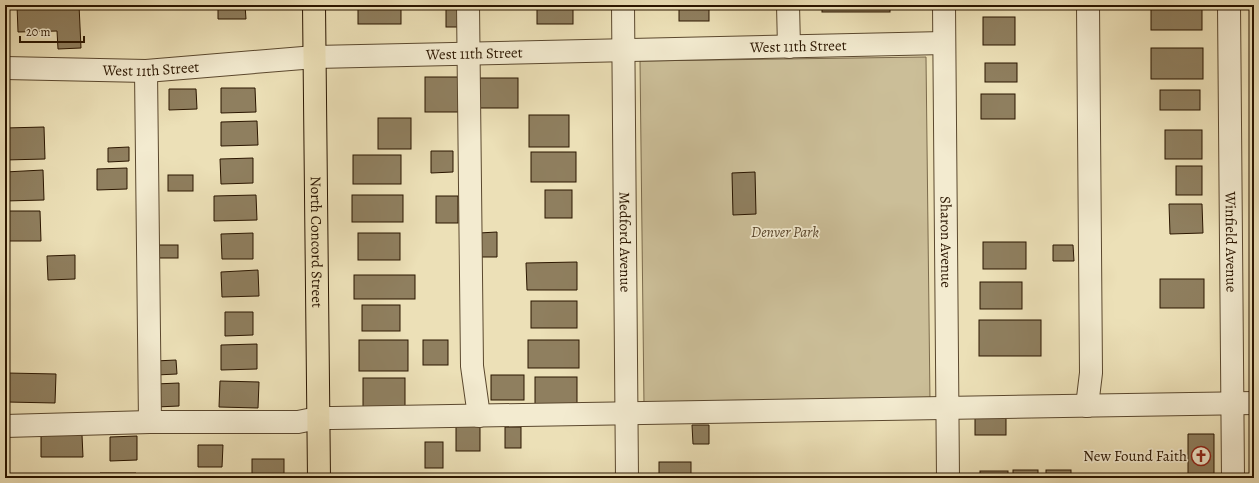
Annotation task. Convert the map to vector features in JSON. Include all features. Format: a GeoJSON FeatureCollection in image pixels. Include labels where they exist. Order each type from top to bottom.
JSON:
{"type":"FeatureCollection","features":[{"type":"Feature","properties":{"kind":"main road","name":"North Concord Street"},"geometry":{"type":"LineString","coordinates":[[314,5],[319,478]]}},
{"type":"Feature","properties":{"kind":"street"},"geometry":{"type":"LineString","coordinates":[[468,5],[472,366],[479,416]]}},
{"type":"Feature","properties":{"kind":"street","name":"Medford Avenue"},"geometry":{"type":"LineString","coordinates":[[623,5],[628,478]]}},
{"type":"Feature","properties":{"kind":"street"},"geometry":{"type":"LineString","coordinates":[[788,5],[789,47]]}},
{"type":"Feature","properties":{"kind":"street","name":"Sharon Avenue"},"geometry":{"type":"LineString","coordinates":[[944,5],[948,478]]}},
{"type":"Feature","properties":{"kind":"street"},"geometry":{"type":"LineString","coordinates":[[1087,406],[1091,373],[1088,5]]}},
{"type":"Feature","properties":{"kind":"street","name":"Winfield Avenue"},"geometry":{"type":"LineString","coordinates":[[1228,5],[1233,478]]}},
{"type":"Feature","properties":{"kind":"street","name":"West 11th Street"},"geometry":{"type":"LineString","coordinates":[[5,68],[146,71],[315,57],[944,43]]}},
{"type":"Feature","properties":{"kind":"street"},"geometry":{"type":"LineString","coordinates":[[146,71],[150,422]]}},
{"type":"Feature","properties":{"kind":"street"},"geometry":{"type":"LineString","coordinates":[[5,426],[150,422],[298,422],[318,418],[1254,403]]}},
{"type":"Feature","properties":{"kind":"green space","name":"Denver Park"},"geometry":{"type":"Polygon","coordinates":[[[926,57],[930,402],[644,406],[640,61],[926,57]]]}},
{"type":"Feature","properties":{"kind":"building"},"geometry":{"type":"Polygon","coordinates":[[[17,5],[79,5],[81,48],[58,49],[57,31],[18,32],[17,5]]]}},
{"type":"Feature","properties":{"kind":"building"},"geometry":{"type":"Polygon","coordinates":[[[218,5],[245,5],[246,19],[218,19],[218,5]]]}},
{"type":"Feature","properties":{"kind":"building"},"geometry":{"type":"Polygon","coordinates":[[[358,5],[401,5],[401,24],[358,24],[358,5]]]}},
{"type":"Feature","properties":{"kind":"building"},"geometry":{"type":"Polygon","coordinates":[[[446,5],[458,5],[458,27],[446,27],[446,5]]]}},
{"type":"Feature","properties":{"kind":"building"},"geometry":{"type":"Polygon","coordinates":[[[537,5],[573,5],[573,24],[537,24],[537,5]]]}},
{"type":"Feature","properties":{"kind":"building"},"geometry":{"type":"Polygon","coordinates":[[[679,5],[709,5],[709,21],[679,21],[679,5]]]}},
{"type":"Feature","properties":{"kind":"building"},"geometry":{"type":"Polygon","coordinates":[[[822,5],[890,5],[890,12],[822,12],[822,5]]]}},
{"type":"Feature","properties":{"kind":"building"},"geometry":{"type":"Polygon","coordinates":[[[1151,7],[1202,7],[1202,30],[1151,30],[1151,7]]]}},
{"type":"Feature","properties":{"kind":"building"},"geometry":{"type":"Polygon","coordinates":[[[983,17],[1015,17],[1015,45],[983,45],[983,17]]]}},
{"type":"Feature","properties":{"kind":"building"},"geometry":{"type":"Polygon","coordinates":[[[1151,48],[1203,48],[1203,79],[1151,79],[1151,48]]]}},
{"type":"Feature","properties":{"kind":"building"},"geometry":{"type":"Polygon","coordinates":[[[985,63],[1017,63],[1017,82],[985,82],[985,63]]]}},
{"type":"Feature","properties":{"kind":"building"},"geometry":{"type":"Polygon","coordinates":[[[425,77],[460,77],[460,112],[425,112],[425,77]]]}},
{"type":"Feature","properties":{"kind":"building"},"geometry":{"type":"Polygon","coordinates":[[[473,78],[518,78],[518,108],[473,108],[473,78]]]}},
{"type":"Feature","properties":{"kind":"building"},"geometry":{"type":"Polygon","coordinates":[[[221,88],[255,88],[256,112],[221,113],[221,88]]]}},
{"type":"Feature","properties":{"kind":"building"},"geometry":{"type":"Polygon","coordinates":[[[169,89],[196,89],[197,109],[169,110],[169,89]]]}},
{"type":"Feature","properties":{"kind":"building"},"geometry":{"type":"Polygon","coordinates":[[[1160,90],[1200,90],[1200,110],[1160,110],[1160,90]]]}},
{"type":"Feature","properties":{"kind":"building"},"geometry":{"type":"Polygon","coordinates":[[[981,94],[1015,94],[1015,119],[981,119],[981,94]]]}},
{"type":"Feature","properties":{"kind":"building"},"geometry":{"type":"Polygon","coordinates":[[[529,115],[569,115],[569,147],[529,147],[529,115]]]}},
{"type":"Feature","properties":{"kind":"building"},"geometry":{"type":"Polygon","coordinates":[[[378,118],[411,118],[411,149],[378,149],[378,118]]]}},
{"type":"Feature","properties":{"kind":"building"},"geometry":{"type":"Polygon","coordinates":[[[257,121],[258,145],[221,146],[221,122],[257,121]]]}},
{"type":"Feature","properties":{"kind":"building"},"geometry":{"type":"Polygon","coordinates":[[[44,127],[45,159],[5,160],[5,128],[44,127]]]}},
{"type":"Feature","properties":{"kind":"building"},"geometry":{"type":"Polygon","coordinates":[[[1165,130],[1202,130],[1202,159],[1165,159],[1165,130]]]}},
{"type":"Feature","properties":{"kind":"building"},"geometry":{"type":"Polygon","coordinates":[[[129,147],[129,161],[108,162],[108,148],[129,147]]]}},
{"type":"Feature","properties":{"kind":"building"},"geometry":{"type":"Polygon","coordinates":[[[431,151],[453,151],[453,172],[431,173],[431,151]]]}},
{"type":"Feature","properties":{"kind":"building"},"geometry":{"type":"Polygon","coordinates":[[[531,152],[576,152],[576,182],[531,182],[531,152]]]}},
{"type":"Feature","properties":{"kind":"building"},"geometry":{"type":"Polygon","coordinates":[[[353,155],[401,155],[401,184],[353,184],[353,155]]]}},
{"type":"Feature","properties":{"kind":"building"},"geometry":{"type":"Polygon","coordinates":[[[253,158],[253,183],[221,184],[220,159],[253,158]]]}},
{"type":"Feature","properties":{"kind":"building"},"geometry":{"type":"Polygon","coordinates":[[[1176,166],[1202,166],[1202,195],[1176,195],[1176,166]]]}},
{"type":"Feature","properties":{"kind":"building"},"geometry":{"type":"Polygon","coordinates":[[[127,168],[127,189],[97,190],[97,169],[127,168]]]}},
{"type":"Feature","properties":{"kind":"building"},"geometry":{"type":"Polygon","coordinates":[[[43,170],[44,200],[5,201],[5,172],[43,170]]]}},
{"type":"Feature","properties":{"kind":"building"},"geometry":{"type":"Polygon","coordinates":[[[755,172],[756,214],[733,215],[732,173],[755,172]]]}},
{"type":"Feature","properties":{"kind":"building"},"geometry":{"type":"Polygon","coordinates":[[[168,175],[193,175],[193,191],[168,191],[168,175]]]}},
{"type":"Feature","properties":{"kind":"building"},"geometry":{"type":"Polygon","coordinates":[[[545,190],[572,190],[572,218],[545,218],[545,190]]]}},
{"type":"Feature","properties":{"kind":"building"},"geometry":{"type":"Polygon","coordinates":[[[256,195],[257,220],[214,221],[214,196],[256,195]]]}},
{"type":"Feature","properties":{"kind":"building"},"geometry":{"type":"Polygon","coordinates":[[[352,195],[403,195],[403,222],[352,222],[352,195]]]}},
{"type":"Feature","properties":{"kind":"building"},"geometry":{"type":"Polygon","coordinates":[[[436,196],[458,196],[458,223],[436,223],[436,196]]]}},
{"type":"Feature","properties":{"kind":"building"},"geometry":{"type":"Polygon","coordinates":[[[1169,204],[1202,204],[1203,233],[1170,234],[1169,204]]]}},
{"type":"Feature","properties":{"kind":"building"},"geometry":{"type":"Polygon","coordinates":[[[5,211],[40,211],[41,241],[5,241],[5,211]]]}},
{"type":"Feature","properties":{"kind":"building"},"geometry":{"type":"Polygon","coordinates":[[[497,232],[497,257],[479,257],[479,233],[497,232]]]}},
{"type":"Feature","properties":{"kind":"building"},"geometry":{"type":"Polygon","coordinates":[[[253,233],[253,259],[222,259],[221,234],[253,233]]]}},
{"type":"Feature","properties":{"kind":"building"},"geometry":{"type":"Polygon","coordinates":[[[358,233],[400,233],[400,260],[358,260],[358,233]]]}},
{"type":"Feature","properties":{"kind":"building"},"geometry":{"type":"Polygon","coordinates":[[[983,242],[1026,242],[1026,269],[983,269],[983,242]]]}},
{"type":"Feature","properties":{"kind":"building"},"geometry":{"type":"Polygon","coordinates":[[[159,245],[178,245],[178,258],[159,258],[159,245]]]}},
{"type":"Feature","properties":{"kind":"building"},"geometry":{"type":"Polygon","coordinates":[[[1053,245],[1073,245],[1074,261],[1053,261],[1053,245]]]}},
{"type":"Feature","properties":{"kind":"building"},"geometry":{"type":"Polygon","coordinates":[[[75,255],[75,279],[48,280],[47,256],[75,255]]]}},
{"type":"Feature","properties":{"kind":"building"},"geometry":{"type":"Polygon","coordinates":[[[577,262],[577,290],[527,290],[526,263],[577,262]]]}},
{"type":"Feature","properties":{"kind":"building"},"geometry":{"type":"Polygon","coordinates":[[[258,270],[259,296],[222,297],[221,272],[258,270]]]}},
{"type":"Feature","properties":{"kind":"building"},"geometry":{"type":"Polygon","coordinates":[[[354,275],[415,275],[415,299],[354,299],[354,275]]]}},
{"type":"Feature","properties":{"kind":"building"},"geometry":{"type":"Polygon","coordinates":[[[1160,279],[1204,279],[1204,308],[1160,308],[1160,279]]]}},
{"type":"Feature","properties":{"kind":"building"},"geometry":{"type":"Polygon","coordinates":[[[980,282],[1022,282],[1022,309],[980,309],[980,282]]]}},
{"type":"Feature","properties":{"kind":"building"},"geometry":{"type":"Polygon","coordinates":[[[531,301],[577,301],[577,328],[531,328],[531,301]]]}},
{"type":"Feature","properties":{"kind":"building"},"geometry":{"type":"Polygon","coordinates":[[[362,305],[400,305],[400,331],[362,331],[362,305]]]}},
{"type":"Feature","properties":{"kind":"building"},"geometry":{"type":"Polygon","coordinates":[[[225,312],[253,312],[253,335],[225,336],[225,312]]]}},
{"type":"Feature","properties":{"kind":"building"},"geometry":{"type":"Polygon","coordinates":[[[979,320],[1041,320],[1041,356],[979,356],[979,320]]]}},
{"type":"Feature","properties":{"kind":"building"},"geometry":{"type":"Polygon","coordinates":[[[359,340],[408,340],[408,371],[359,371],[359,340]]]}},
{"type":"Feature","properties":{"kind":"building"},"geometry":{"type":"Polygon","coordinates":[[[423,340],[448,340],[448,365],[423,365],[423,340]]]}},
{"type":"Feature","properties":{"kind":"building"},"geometry":{"type":"Polygon","coordinates":[[[528,340],[579,340],[579,368],[528,368],[528,340]]]}},
{"type":"Feature","properties":{"kind":"building"},"geometry":{"type":"Polygon","coordinates":[[[257,344],[257,369],[221,370],[221,345],[257,344]]]}},
{"type":"Feature","properties":{"kind":"building"},"geometry":{"type":"Polygon","coordinates":[[[176,360],[177,374],[156,375],[155,361],[176,360]]]}},
{"type":"Feature","properties":{"kind":"building"},"geometry":{"type":"Polygon","coordinates":[[[7,373],[56,374],[55,403],[7,402],[7,373]]]}},
{"type":"Feature","properties":{"kind":"building"},"geometry":{"type":"Polygon","coordinates":[[[491,375],[524,375],[524,400],[491,400],[491,375]]]}},
{"type":"Feature","properties":{"kind":"building"},"geometry":{"type":"Polygon","coordinates":[[[535,377],[577,377],[577,405],[535,405],[535,377]]]}},
{"type":"Feature","properties":{"kind":"building"},"geometry":{"type":"Polygon","coordinates":[[[363,378],[405,378],[405,407],[363,407],[363,378]]]}},
{"type":"Feature","properties":{"kind":"building"},"geometry":{"type":"Polygon","coordinates":[[[220,381],[259,382],[258,408],[219,407],[220,381]]]}},
{"type":"Feature","properties":{"kind":"building"},"geometry":{"type":"Polygon","coordinates":[[[179,383],[179,406],[156,407],[155,384],[179,383]]]}},
{"type":"Feature","properties":{"kind":"building"},"geometry":{"type":"Polygon","coordinates":[[[975,414],[1006,414],[1006,435],[975,435],[975,414]]]}},
{"type":"Feature","properties":{"kind":"building"},"geometry":{"type":"Polygon","coordinates":[[[692,425],[709,425],[709,444],[693,444],[692,425]]]}},
{"type":"Feature","properties":{"kind":"building"},"geometry":{"type":"Polygon","coordinates":[[[456,426],[480,426],[480,451],[456,451],[456,426]]]}},
{"type":"Feature","properties":{"kind":"building"},"geometry":{"type":"Polygon","coordinates":[[[505,427],[521,427],[521,448],[505,448],[505,427]]]}},
{"type":"Feature","properties":{"kind":"building","name":"New Found Faith"},"geometry":{"type":"Polygon","coordinates":[[[1188,434],[1214,434],[1214,478],[1172,478],[1188,477],[1188,434]]]}},
{"type":"Feature","properties":{"kind":"building"},"geometry":{"type":"Polygon","coordinates":[[[41,435],[82,435],[83,457],[41,457],[41,435]]]}},
{"type":"Feature","properties":{"kind":"building"},"geometry":{"type":"Polygon","coordinates":[[[137,436],[137,460],[110,461],[110,437],[137,436]]]}},
{"type":"Feature","properties":{"kind":"building"},"geometry":{"type":"Polygon","coordinates":[[[425,442],[443,442],[443,468],[425,468],[425,442]]]}},
{"type":"Feature","properties":{"kind":"building"},"geometry":{"type":"Polygon","coordinates":[[[198,445],[223,445],[222,467],[198,467],[198,445]]]}},
{"type":"Feature","properties":{"kind":"building"},"geometry":{"type":"Polygon","coordinates":[[[252,459],[284,459],[284,478],[252,478],[252,459]]]}},
{"type":"Feature","properties":{"kind":"building"},"geometry":{"type":"Polygon","coordinates":[[[659,462],[691,462],[691,478],[659,478],[659,462]]]}},
{"type":"Feature","properties":{"kind":"building"},"geometry":{"type":"Polygon","coordinates":[[[1013,470],[1038,470],[1038,478],[1013,478],[1013,470]]]}},
{"type":"Feature","properties":{"kind":"building"},"geometry":{"type":"Polygon","coordinates":[[[1046,470],[1071,470],[1071,478],[1046,478],[1046,470]]]}},
{"type":"Feature","properties":{"kind":"building"},"geometry":{"type":"Polygon","coordinates":[[[980,471],[1008,471],[1008,478],[980,478],[980,471]]]}},
{"type":"Feature","properties":{"kind":"building"},"geometry":{"type":"Polygon","coordinates":[[[100,473],[136,473],[135,478],[100,478],[100,473]]]}},
{"type":"Feature","properties":{"kind":"building"},"geometry":{"type":"Polygon","coordinates":[[[695,476],[723,476],[723,478],[695,478],[695,476]]]}},
{"type":"Feature","properties":{"kind":"building"},"geometry":{"type":"Polygon","coordinates":[[[769,476],[803,476],[803,478],[769,478],[769,476]]]}},
{"type":"Feature","properties":{"kind":"place","name":"New Found Faith"},"geometry":{"type":"Point","coordinates":[1201,456]}}]}
